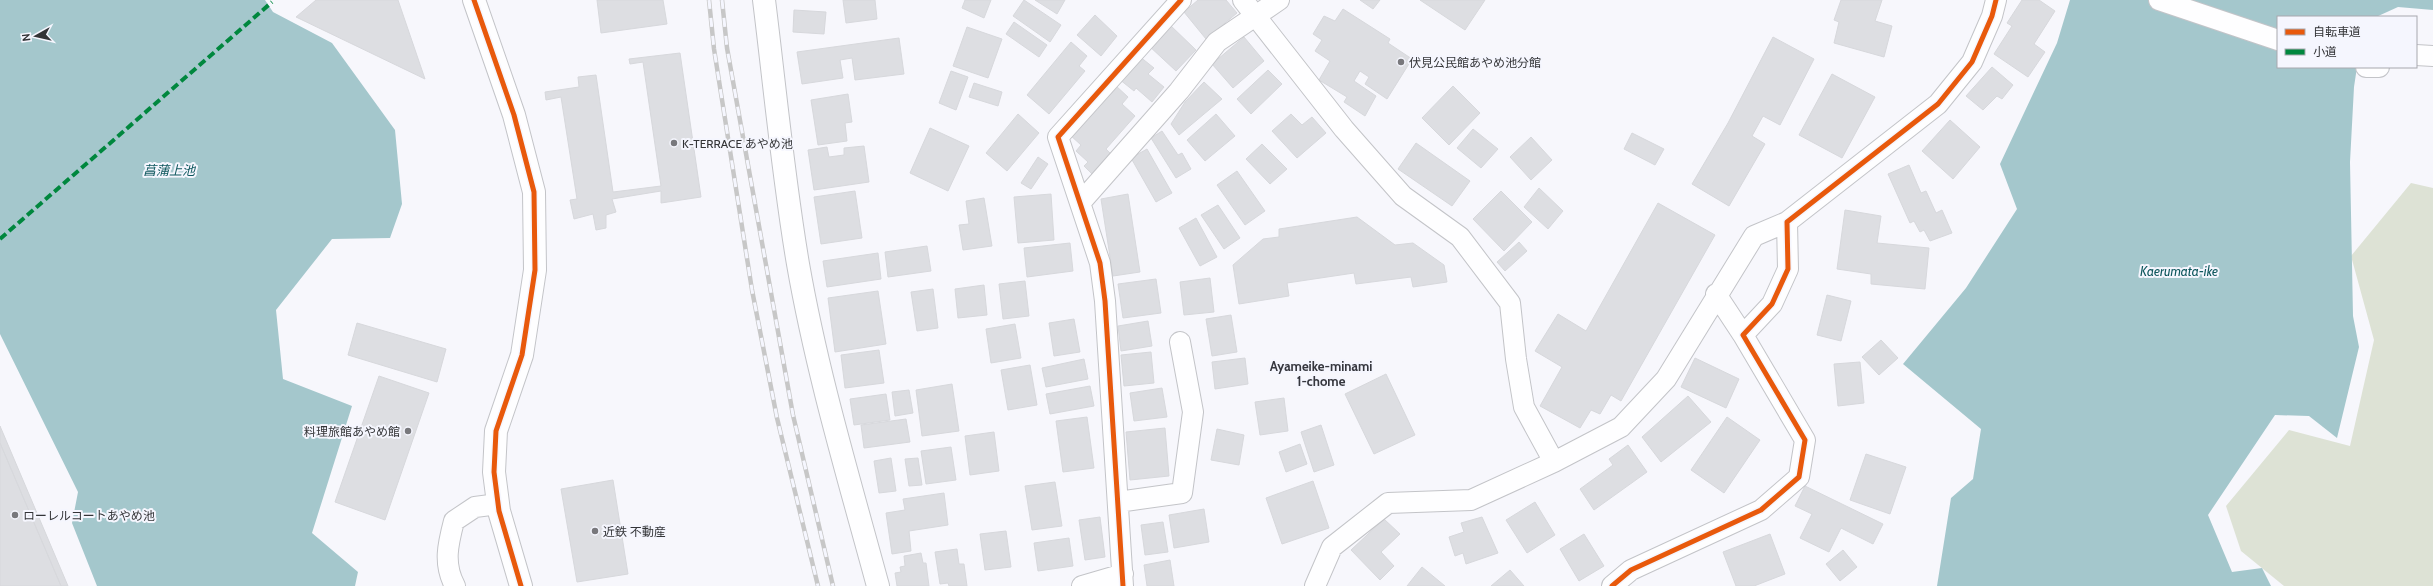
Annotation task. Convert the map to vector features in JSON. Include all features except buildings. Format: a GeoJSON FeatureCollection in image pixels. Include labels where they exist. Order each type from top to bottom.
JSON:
{"type":"FeatureCollection","features":[{"type":"Feature","properties":{"kind":"street"},"geometry":{"type":"LineString","coordinates":[[474,0],[514,115],[534,192],[535,270],[522,355],[496,431],[494,472],[498,504],[521,586]]}},
{"type":"Feature","properties":{"kind":"street"},"geometry":{"type":"LineString","coordinates":[[764,0],[782,150],[798,264],[820,372],[878,586]]}},
{"type":"Feature","properties":{"kind":"street"},"geometry":{"type":"LineString","coordinates":[[1082,586],[1123,580],[1105,301],[1100,263],[1081,202],[1058,137],[1181,0]]}},
{"type":"Feature","properties":{"kind":"street"},"geometry":{"type":"LineString","coordinates":[[1243,0],[1344,128],[1403,196],[1460,237],[1510,303],[1516,360],[1524,407],[1554,462]]}},
{"type":"Feature","properties":{"kind":"street"},"geometry":{"type":"LineString","coordinates":[[1081,202],[1178,91],[1217,42],[1279,0]]}},
{"type":"Feature","properties":{"kind":"street"},"geometry":{"type":"LineString","coordinates":[[1315,586],[1332,547],[1388,503],[1471,500],[1554,462],[1621,427],[1666,379],[1716,294],[1754,236],[1787,222],[1938,104],[1972,62],[1992,16],[1996,0]]}},
{"type":"Feature","properties":{"kind":"street"},"geometry":{"type":"LineString","coordinates":[[2159,0],[2277,40]]}},
{"type":"Feature","properties":{"kind":"street"},"geometry":{"type":"LineString","coordinates":[[2417,55],[2433,56]]}},
{"type":"Feature","properties":{"kind":"street"},"geometry":{"type":"LineString","coordinates":[[1743,336],[1772,304],[1788,269],[1787,222]]}},
{"type":"Feature","properties":{"kind":"street"},"geometry":{"type":"LineString","coordinates":[[1612,586],[1631,570],[1761,510],[1799,477],[1805,440],[1716,294]]}},
{"type":"Feature","properties":{"kind":"street"},"geometry":{"type":"LineString","coordinates":[[1118,502],[1182,493],[1193,412],[1180,342]]}},
{"type":"Feature","properties":{"kind":"street"},"geometry":{"type":"LineString","coordinates":[[455,586],[451,580],[446,550],[454,521],[475,507],[498,504]]}},
{"type":"Feature","properties":{"kind":"shaded area"},"geometry":{"type":"Polygon","coordinates":[[[2411,183],[2433,188],[2433,586],[2284,586],[2241,551],[2226,506],[2289,430],[2350,446],[2374,340],[2351,256],[2411,183]]]}},
{"type":"Feature","properties":{"kind":"water","name":"菖蒲上池"},"geometry":{"type":"Polygon","coordinates":[[[0,0],[265,0],[273,12],[332,43],[395,130],[402,204],[390,238],[332,239],[276,310],[283,379],[352,406],[312,533],[358,572],[355,586],[97,586],[72,523],[78,492],[0,334],[0,0]]]}},
{"type":"Feature","properties":{"kind":"water","name":"Kaerumata-ike"},"geometry":{"type":"Polygon","coordinates":[[[2070,0],[2433,0],[2433,10],[2398,7],[2378,16],[2277,16],[2277,68],[2357,68],[2354,87],[2350,162],[2353,316],[2359,347],[2337,438],[2309,416],[2275,415],[2208,515],[2232,572],[2262,568],[2271,586],[1937,586],[1951,498],[1973,479],[1981,429],[1903,364],[1966,288],[2017,209],[2000,164],[2057,43],[2070,0]]]}},
{"type":"Feature","properties":{"kind":"railway"},"geometry":{"type":"LineString","coordinates":[[709,0],[714,49],[752,290],[777,418],[818,586]]}},
{"type":"Feature","properties":{"kind":"railway"},"geometry":{"type":"LineString","coordinates":[[722,0],[727,48],[793,415],[833,586]]}},
{"type":"Feature","properties":{"kind":"marked path"},"geometry":{"type":"LineString","coordinates":[[0,239],[272,2]]}},
{"type":"Feature","properties":{"kind":"cycle path"},"geometry":{"type":"LineString","coordinates":[[474,0],[514,115],[534,192],[535,270],[522,355],[496,431],[494,472],[499,511],[521,586]]}},
{"type":"Feature","properties":{"kind":"cycle path"},"geometry":{"type":"LineString","coordinates":[[1123,586],[1105,301],[1100,263],[1058,137],[1181,0]]}},
{"type":"Feature","properties":{"kind":"cycle path"},"geometry":{"type":"LineString","coordinates":[[1612,586],[1631,570],[1761,510],[1799,477],[1805,440],[1743,335],[1772,304],[1788,269],[1787,222],[1938,104],[1972,62],[1992,16],[1996,0]]}},
{"type":"Feature","properties":{"kind":"place","name":"伏見公民館あやめ池分館"},"geometry":{"type":"Point","coordinates":[1401,62]}},
{"type":"Feature","properties":{"kind":"place","name":"K-TERRACE あやめ池"},"geometry":{"type":"Point","coordinates":[674,143]}},
{"type":"Feature","properties":{"kind":"place","name":"料理旅館あやめ館"},"geometry":{"type":"Point","coordinates":[408,431]}},
{"type":"Feature","properties":{"kind":"place","name":"ローレルコートあやめ池"},"geometry":{"type":"Point","coordinates":[15,515]}},
{"type":"Feature","properties":{"kind":"place","name":"近鉄 不動産"},"geometry":{"type":"Point","coordinates":[595,531]}},
{"type":"Feature","properties":{"kind":"district","name":"Ayameike-minami 1-chome"},"geometry":{"type":"Point","coordinates":[1321,374]}}]}
